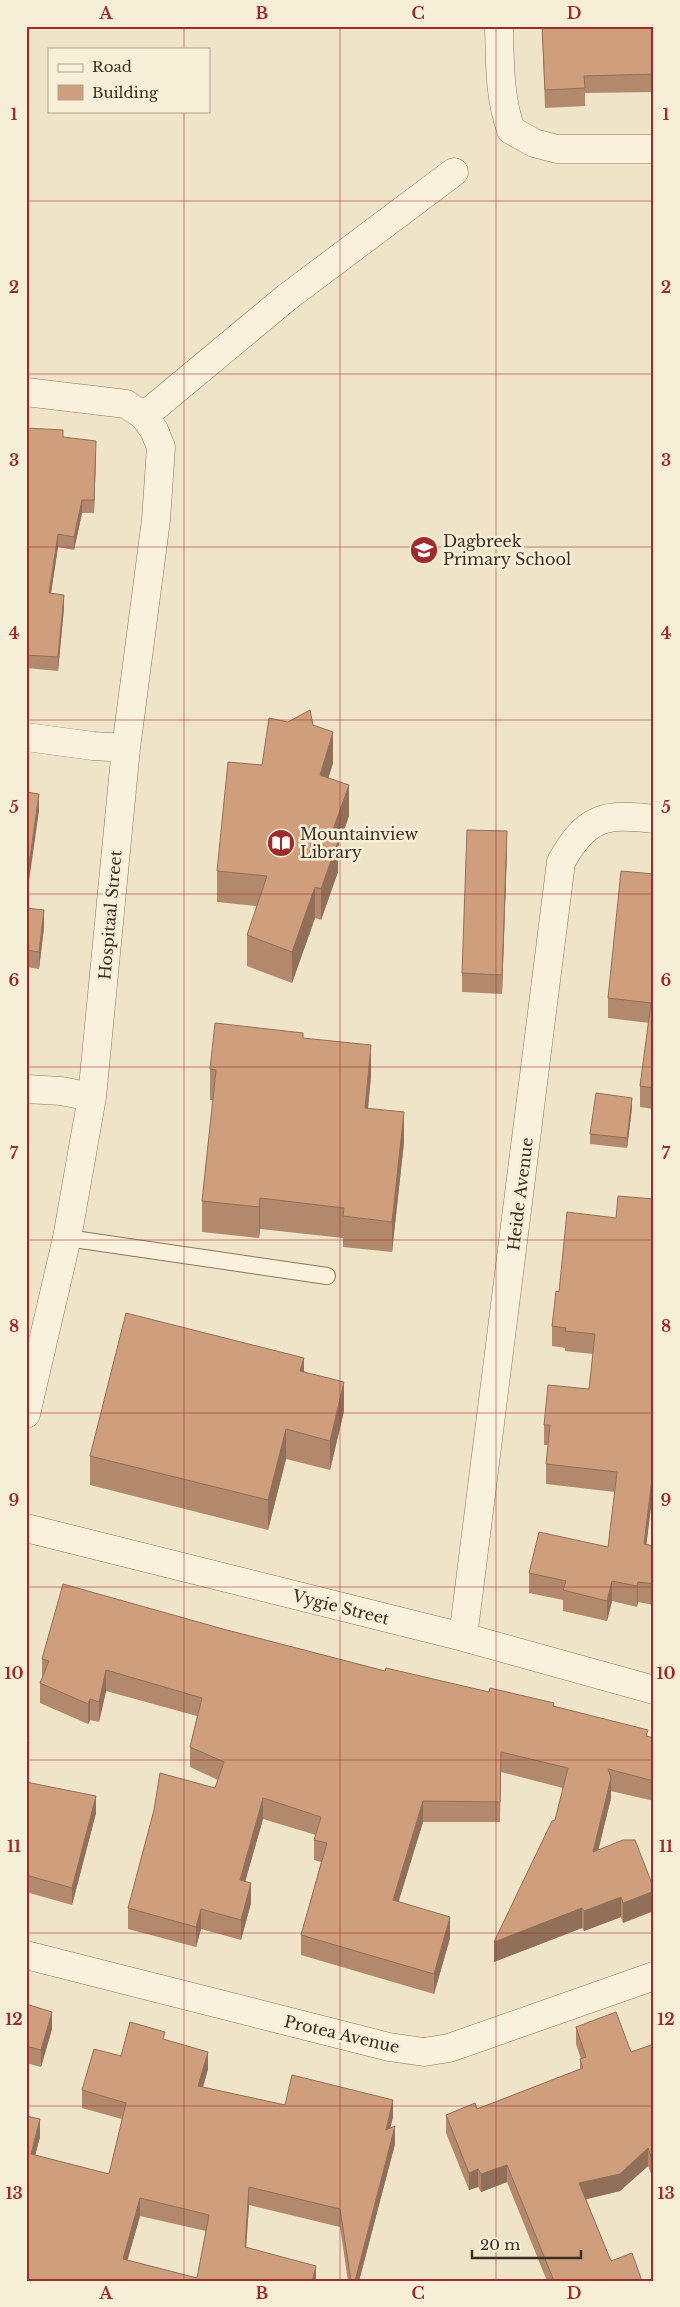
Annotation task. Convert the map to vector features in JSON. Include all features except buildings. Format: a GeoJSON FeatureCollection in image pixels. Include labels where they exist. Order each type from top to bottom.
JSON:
{"type":"FeatureCollection","features":[{"type":"Feature","properties":{"kind":"street"},"geometry":{"type":"LineString","coordinates":[[499,26],[500,82],[505,111],[511,130],[534,143],[557,150],[654,149]]}},
{"type":"Feature","properties":{"kind":"street"},"geometry":{"type":"LineString","coordinates":[[26,392],[126,404],[144,416],[286,298],[454,172]]}},
{"type":"Feature","properties":{"kind":"street","name":"Hospitaal Street"},"geometry":{"type":"LineString","coordinates":[[26,1414],[67,1238],[92,1097],[126,748],[156,520],[161,447],[154,430],[144,416]]}},
{"type":"Feature","properties":{"kind":"street"},"geometry":{"type":"LineString","coordinates":[[26,737],[93,746],[126,748]]}},
{"type":"Feature","properties":{"kind":"street","name":"Heide Avenue"},"geometry":{"type":"LineString","coordinates":[[463,1637],[561,862],[573,841],[587,826],[606,818],[630,816],[654,819]]}},
{"type":"Feature","properties":{"kind":"street"},"geometry":{"type":"LineString","coordinates":[[26,1089],[61,1091],[92,1097]]}},
{"type":"Feature","properties":{"kind":"street","name":"Vygie Street"},"geometry":{"type":"LineString","coordinates":[[26,1528],[463,1637],[654,1690]]}},
{"type":"Feature","properties":{"kind":"street","name":"Protea Avenue"},"geometry":{"type":"LineString","coordinates":[[26,1955],[389,2047],[424,2052],[449,2048],[654,1976]]}},
{"type":"Feature","properties":{"kind":"lane"},"geometry":{"type":"LineString","coordinates":[[67,1238],[327,1276]]}},
{"type":"Feature","properties":{"kind":"place","name":"Dagbreek Primary School"},"geometry":{"type":"Point","coordinates":[424,550]}},
{"type":"Feature","properties":{"kind":"place","name":"Mountainview Library"},"geometry":{"type":"Point","coordinates":[281,843]}}]}
